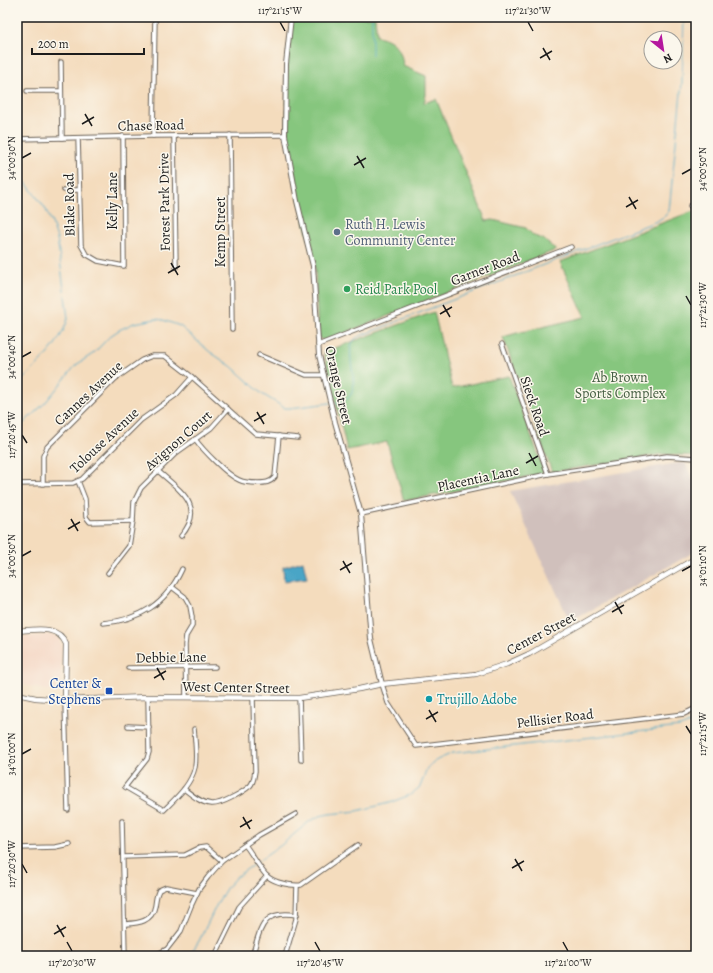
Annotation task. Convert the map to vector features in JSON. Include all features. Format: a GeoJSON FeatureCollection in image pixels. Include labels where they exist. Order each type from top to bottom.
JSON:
{"type":"FeatureCollection","features":[{"type":"Feature","properties":{"kind":"main road","name":"Center Street"},"geometry":{"type":"LineString","coordinates":[[382,684],[476,674],[506,664],[529,654],[696,558]]}},
{"type":"Feature","properties":{"kind":"main road"},"geometry":{"type":"LineString","coordinates":[[17,631],[48,630],[60,634],[64,639],[66,644],[65,700]]}},
{"type":"Feature","properties":{"kind":"main road","name":"West Center Street"},"geometry":{"type":"LineString","coordinates":[[17,694],[36,698],[65,700],[148,697],[299,698],[382,684]]}},
{"type":"Feature","properties":{"kind":"street"},"geometry":{"type":"LineString","coordinates":[[153,136],[155,17]]}},
{"type":"Feature","properties":{"kind":"street","name":"Orange Street"},"geometry":{"type":"LineString","coordinates":[[291,17],[286,64],[285,135],[297,201],[313,266],[318,345],[328,394],[361,514],[371,639],[388,703],[416,746]]}},
{"type":"Feature","properties":{"kind":"street"},"geometry":{"type":"LineString","coordinates":[[61,62],[62,138]]}},
{"type":"Feature","properties":{"kind":"street"},"geometry":{"type":"LineString","coordinates":[[27,91],[61,91]]}},
{"type":"Feature","properties":{"kind":"street","name":"Kemp Street"},"geometry":{"type":"LineString","coordinates":[[230,135],[232,329]]}},
{"type":"Feature","properties":{"kind":"street","name":"Chase Road"},"geometry":{"type":"LineString","coordinates":[[17,139],[123,136],[285,135]]}},
{"type":"Feature","properties":{"kind":"street","name":"Kelly Lane"},"geometry":{"type":"LineString","coordinates":[[123,136],[124,266]]}},
{"type":"Feature","properties":{"kind":"street","name":"Forest Park Drive"},"geometry":{"type":"LineString","coordinates":[[174,136],[176,267]]}},
{"type":"Feature","properties":{"kind":"street","name":"Blake Road"},"geometry":{"type":"LineString","coordinates":[[78,138],[81,245],[86,254],[98,261],[124,266]]}},
{"type":"Feature","properties":{"kind":"street"},"geometry":{"type":"LineString","coordinates":[[64,190],[80,190]]}},
{"type":"Feature","properties":{"kind":"street"},"geometry":{"type":"LineString","coordinates":[[690,206],[696,204]]}},
{"type":"Feature","properties":{"kind":"street","name":"Garner Road"},"geometry":{"type":"LineString","coordinates":[[318,345],[571,247]]}},
{"type":"Feature","properties":{"kind":"street","name":"Sieck Road"},"geometry":{"type":"LineString","coordinates":[[502,344],[548,474]]}},
{"type":"Feature","properties":{"kind":"street"},"geometry":{"type":"LineString","coordinates":[[259,355],[306,375],[324,375]]}},
{"type":"Feature","properties":{"kind":"street","name":"Cannes Avenue"},"geometry":{"type":"LineString","coordinates":[[43,484],[43,456],[47,447],[115,379],[142,360],[152,356],[165,356],[192,376],[256,434],[298,438]]}},
{"type":"Feature","properties":{"kind":"street","name":"Tolouse Avenue"},"geometry":{"type":"LineString","coordinates":[[17,484],[73,483],[82,479],[146,416],[181,390],[192,376]]}},
{"type":"Feature","properties":{"kind":"street","name":"Avignon Court"},"geometry":{"type":"LineString","coordinates":[[108,573],[129,546],[134,521],[134,502],[141,488],[176,453],[211,428],[228,409]]}},
{"type":"Feature","properties":{"kind":"street"},"geometry":{"type":"LineString","coordinates":[[195,439],[202,448],[233,477],[245,482],[265,483],[271,481],[274,477],[279,436]]}},
{"type":"Feature","properties":{"kind":"street","name":"Placentia Lane"},"geometry":{"type":"LineString","coordinates":[[361,514],[548,474],[667,456],[696,458]]}},
{"type":"Feature","properties":{"kind":"street"},"geometry":{"type":"LineString","coordinates":[[158,470],[182,492],[189,503],[191,512],[190,518],[187,528],[181,536]]}},
{"type":"Feature","properties":{"kind":"street"},"geometry":{"type":"LineString","coordinates":[[78,481],[85,499],[86,517],[90,522],[134,521]]}},
{"type":"Feature","properties":{"kind":"street"},"geometry":{"type":"LineString","coordinates":[[103,623],[118,622],[129,619],[164,597],[172,587],[182,569]]}},
{"type":"Feature","properties":{"kind":"street"},"geometry":{"type":"LineString","coordinates":[[172,587],[184,597],[190,606],[192,617],[192,626],[186,636],[185,645],[186,697]]}},
{"type":"Feature","properties":{"kind":"street","name":"Debbie Lane"},"geometry":{"type":"LineString","coordinates":[[128,668],[215,667]]}},
{"type":"Feature","properties":{"kind":"street"},"geometry":{"type":"LineString","coordinates":[[148,697],[149,752],[147,759],[125,787],[164,810],[184,789],[193,775],[195,766],[194,730]]}},
{"type":"Feature","properties":{"kind":"street"},"geometry":{"type":"LineString","coordinates":[[184,789],[199,800],[212,804],[226,801],[251,785],[254,779],[255,771],[253,698]]}},
{"type":"Feature","properties":{"kind":"street"},"geometry":{"type":"LineString","coordinates":[[299,698],[301,760]]}},
{"type":"Feature","properties":{"kind":"street"},"geometry":{"type":"LineString","coordinates":[[65,700],[68,810]]}},
{"type":"Feature","properties":{"kind":"street","name":"Pellisier Road"},"geometry":{"type":"LineString","coordinates":[[416,746],[684,714],[696,708]]}},
{"type":"Feature","properties":{"kind":"street"},"geometry":{"type":"LineString","coordinates":[[128,726],[149,727]]}},
{"type":"Feature","properties":{"kind":"street"},"geometry":{"type":"LineString","coordinates":[[122,821],[125,956],[158,954],[167,949],[182,931],[190,906],[197,893],[222,861],[259,835],[296,814]]}},
{"type":"Feature","properties":{"kind":"street"},"geometry":{"type":"LineString","coordinates":[[17,848],[55,847],[69,844]]}},
{"type":"Feature","properties":{"kind":"street"},"geometry":{"type":"LineString","coordinates":[[245,845],[267,876],[286,884],[297,886],[301,885],[358,845]]}},
{"type":"Feature","properties":{"kind":"street"},"geometry":{"type":"LineString","coordinates":[[123,856],[184,855],[206,847],[222,861]]}},
{"type":"Feature","properties":{"kind":"street"},"geometry":{"type":"LineString","coordinates":[[215,956],[239,907],[267,876]]}},
{"type":"Feature","properties":{"kind":"street"},"geometry":{"type":"LineString","coordinates":[[285,956],[297,915],[297,886]]}},
{"type":"Feature","properties":{"kind":"street"},"geometry":{"type":"LineString","coordinates":[[125,924],[138,923],[145,921],[150,917],[154,912],[156,894],[159,890],[166,887],[197,893]]}},
{"type":"Feature","properties":{"kind":"street"},"geometry":{"type":"LineString","coordinates":[[252,956],[263,924],[267,920],[282,913],[297,915]]}},
{"type":"Feature","properties":{"kind":"shaded area"},"geometry":{"type":"Polygon","coordinates":[[[685,462],[696,487],[696,551],[570,622],[510,491],[685,462]]]}},
{"type":"Feature","properties":{"kind":"shaded area"},"geometry":{"type":"Polygon","coordinates":[[[48,635],[55,636],[61,645],[61,689],[57,693],[17,683],[17,640],[21,637],[48,635]]]}},
{"type":"Feature","properties":{"kind":"green space"},"geometry":{"type":"Polygon","coordinates":[[[293,17],[375,17],[377,36],[383,37],[396,46],[401,55],[403,66],[426,76],[426,95],[424,103],[436,99],[486,221],[493,220],[526,228],[534,236],[543,239],[556,250],[324,341],[318,337],[315,267],[296,186],[287,128],[287,57],[293,17]]]}},
{"type":"Feature","properties":{"kind":"green space","name":"Ab Brown Sports Complex"},"geometry":{"type":"Polygon","coordinates":[[[696,210],[696,456],[663,454],[552,472],[503,337],[585,317],[560,262],[696,210]]]}},
{"type":"Feature","properties":{"kind":"green space"},"geometry":{"type":"Polygon","coordinates":[[[434,312],[452,388],[509,376],[544,470],[541,474],[404,501],[387,442],[347,450],[324,352],[434,312]]]}},
{"type":"Feature","properties":{"kind":"water"},"geometry":{"type":"Polygon","coordinates":[[[303,561],[307,578],[284,581],[283,567],[303,561]]]}},
{"type":"Feature","properties":{"kind":"waterway"},"geometry":{"type":"LineString","coordinates":[[372,17],[372,55]]}},
{"type":"Feature","properties":{"kind":"waterway"},"geometry":{"type":"LineString","coordinates":[[333,403],[345,400],[351,395],[353,387],[351,348],[356,338],[657,221],[665,216],[669,211],[682,83],[684,17]]}},
{"type":"Feature","properties":{"kind":"waterway"},"geometry":{"type":"LineString","coordinates":[[17,171],[45,208],[52,223],[57,238],[68,318],[65,328],[54,346],[40,363],[17,385]]}},
{"type":"Feature","properties":{"kind":"waterway"},"geometry":{"type":"LineString","coordinates":[[17,429],[45,403],[76,365],[94,353],[110,336],[134,323],[156,319],[180,326],[210,352],[231,366],[262,394],[285,408],[330,403]]}},
{"type":"Feature","properties":{"kind":"waterway"},"geometry":{"type":"LineString","coordinates":[[189,956],[199,941],[218,902],[227,887],[236,877],[280,846],[310,821],[320,816],[357,811],[389,803],[410,795],[420,787],[427,768],[439,759],[453,753],[680,727],[696,721]]}},
{"type":"Feature","properties":{"kind":"place","name":"Ruth H. Lewis Community Center"},"geometry":{"type":"Point","coordinates":[337,232]}},
{"type":"Feature","properties":{"kind":"place","name":"Reid Park Pool"},"geometry":{"type":"Point","coordinates":[347,289]}},
{"type":"Feature","properties":{"kind":"place","name":"Center & Stephens"},"geometry":{"type":"Point","coordinates":[109,691]}},
{"type":"Feature","properties":{"kind":"place","name":"Trujillo Adobe"},"geometry":{"type":"Point","coordinates":[429,699]}}]}
